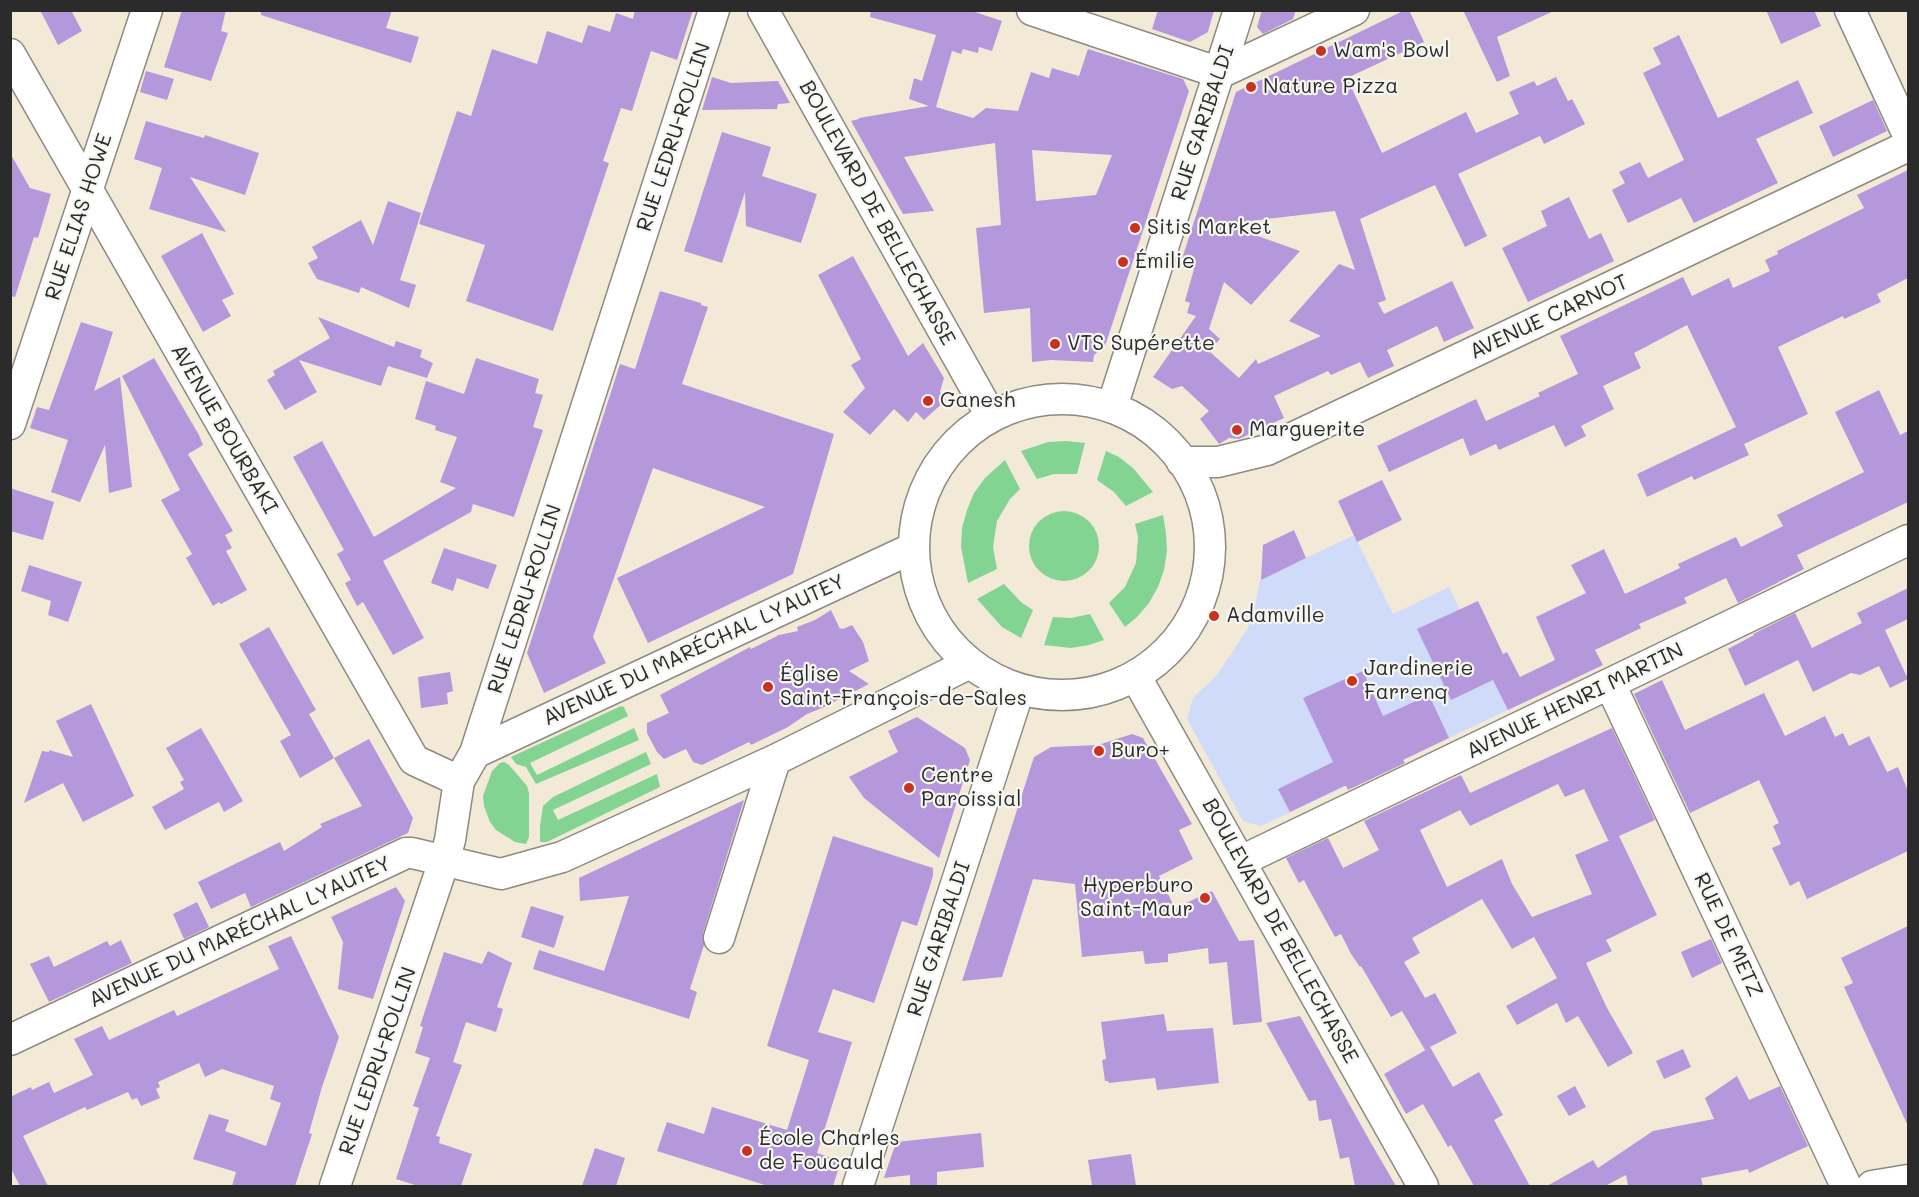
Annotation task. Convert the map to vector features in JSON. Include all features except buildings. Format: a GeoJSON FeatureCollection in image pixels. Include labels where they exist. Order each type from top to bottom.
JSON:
{"type":"FeatureCollection","features":[{"type":"Feature","properties":{"kind":"street","name":"RUE ELIAS HOWE"},"geometry":{"type":"LineString","coordinates":[[10,424],[147,10]]}},
{"type":"Feature","properties":{"kind":"street","name":"RUE LEDRU-ROLLIN"},"geometry":{"type":"LineString","coordinates":[[335,1186],[444,861],[450,840],[459,781],[475,753],[714,10]]}},
{"type":"Feature","properties":{"kind":"street","name":"BOULEVARD DE BELLECHASSE"},"geometry":{"type":"LineString","coordinates":[[763,10],[991,416]]}},
{"type":"Feature","properties":{"kind":"street"},"geometry":{"type":"LineString","coordinates":[[1032,10],[1220,73],[1354,10]]}},
{"type":"Feature","properties":{"kind":"street","name":"RUE GARIBALDI"},"geometry":{"type":"LineString","coordinates":[[1112,407],[1239,10]]}},
{"type":"Feature","properties":{"kind":"street"},"geometry":{"type":"LineString","coordinates":[[1850,10],[1908,135]]}},
{"type":"Feature","properties":{"kind":"street","name":"AVENUE BOURBAKI"},"geometry":{"type":"LineString","coordinates":[[10,54],[414,760],[459,781]]}},
{"type":"Feature","properties":{"kind":"street","name":"AVENUE CARNOT"},"geometry":{"type":"LineString","coordinates":[[1182,462],[1218,462],[1267,450],[1908,146]]}},
{"type":"Feature","properties":{"kind":"street"},"geometry":{"type":"LineString","coordinates":[[1082,399],[1112,407],[1144,423],[1171,446],[1196,484],[1206,512],[1210,544],[1209,561],[1200,597],[1187,626],[1168,652],[1136,677],[1092,694],[1056,697],[1019,690],[968,664],[940,634],[927,610],[913,548],[915,518],[934,469],[961,438],[991,416],[1031,401],[1082,399]]}},
{"type":"Feature","properties":{"kind":"street","name":"AVENUE HENRI MARTIN"},"geometry":{"type":"LineString","coordinates":[[1241,861],[1908,540]]}},
{"type":"Feature","properties":{"kind":"street","name":"AVENUE DU MARÉCHAL LYAUTEY"},"geometry":{"type":"LineString","coordinates":[[475,753],[913,548]]}},
{"type":"Feature","properties":{"kind":"street","name":"AVENUE DU MARÉCHAL LYAUTEY"},"geometry":{"type":"LineString","coordinates":[[10,1040],[406,853],[501,874],[562,856],[775,760],[968,664]]}},
{"type":"Feature","properties":{"kind":"street","name":"BOULEVARD DE BELLECHASSE"},"geometry":{"type":"LineString","coordinates":[[1136,677],[1423,1186]]}},
{"type":"Feature","properties":{"kind":"street","name":"RUE DE METZ"},"geometry":{"type":"LineString","coordinates":[[1610,684],[1846,1186]]}},
{"type":"Feature","properties":{"kind":"street","name":"RUE GARIBALDI"},"geometry":{"type":"LineString","coordinates":[[858,1186],[1019,690]]}},
{"type":"Feature","properties":{"kind":"street"},"geometry":{"type":"LineString","coordinates":[[719,938],[775,760]]}},
{"type":"Feature","properties":{"kind":"street"},"geometry":{"type":"LineString","coordinates":[[1872,1186],[1908,1180]]}},
{"type":"Feature","properties":{"kind":"shaded area","name":"Jardinerie Farrenq"},"geometry":{"type":"Polygon","coordinates":[[[1354,535],[1393,614],[1449,587],[1508,710],[1261,826],[1243,821],[1187,719],[1193,698],[1217,675],[1248,628],[1260,580],[1354,535]]]}},
{"type":"Feature","properties":{"kind":"green space"},"geometry":{"type":"Polygon","coordinates":[[[1048,442],[1085,443],[1077,474],[1054,474],[1037,479],[1021,451],[1048,442]]]}},
{"type":"Feature","properties":{"kind":"green space"},"geometry":{"type":"Polygon","coordinates":[[[1106,451],[1119,457],[1133,468],[1153,492],[1126,506],[1114,492],[1097,480],[1106,451]]]}},
{"type":"Feature","properties":{"kind":"green space"},"geometry":{"type":"Polygon","coordinates":[[[1005,460],[1020,489],[1010,499],[997,521],[993,547],[997,569],[968,583],[961,547],[962,528],[967,510],[974,493],[985,478],[1005,460]]]}},
{"type":"Feature","properties":{"kind":"green space"},"geometry":{"type":"Polygon","coordinates":[[[1064,511],[1077,514],[1089,521],[1096,533],[1099,546],[1096,559],[1089,571],[1077,578],[1064,581],[1051,578],[1039,571],[1032,559],[1029,546],[1032,533],[1039,521],[1051,514],[1064,511]]]}},
{"type":"Feature","properties":{"kind":"green space"},"geometry":{"type":"Polygon","coordinates":[[[1163,515],[1167,551],[1164,570],[1149,603],[1125,627],[1109,603],[1125,587],[1136,563],[1138,537],[1135,524],[1163,515]]]}},
{"type":"Feature","properties":{"kind":"green space"},"geometry":{"type":"Polygon","coordinates":[[[1004,584],[1022,603],[1033,610],[1021,638],[1002,627],[977,599],[1004,584]]]}},
{"type":"Feature","properties":{"kind":"green space"},"geometry":{"type":"Polygon","coordinates":[[[1090,614],[1104,640],[1071,648],[1044,645],[1053,617],[1071,618],[1090,614]]]}},
{"type":"Feature","properties":{"kind":"green space"},"geometry":{"type":"Polygon","coordinates":[[[621,706],[624,707],[628,716],[530,763],[537,775],[634,728],[639,740],[536,784],[526,767],[516,764],[511,757],[621,706]]]}},
{"type":"Feature","properties":{"kind":"green space"},"geometry":{"type":"Polygon","coordinates":[[[646,752],[651,764],[553,810],[558,820],[657,774],[660,787],[547,842],[540,842],[543,806],[553,797],[646,752]]]}},
{"type":"Feature","properties":{"kind":"green space"},"geometry":{"type":"Polygon","coordinates":[[[504,762],[527,786],[529,793],[529,837],[526,844],[515,842],[496,830],[484,806],[483,796],[492,771],[504,762]]]}},
{"type":"Feature","properties":{"kind":"place","name":"Wam's Bowl"},"geometry":{"type":"Point","coordinates":[1321,51]}},
{"type":"Feature","properties":{"kind":"place","name":"Nature Pizza"},"geometry":{"type":"Point","coordinates":[1251,87]}},
{"type":"Feature","properties":{"kind":"place","name":"Sitis Market"},"geometry":{"type":"Point","coordinates":[1135,228]}},
{"type":"Feature","properties":{"kind":"place","name":"Émilie"},"geometry":{"type":"Point","coordinates":[1123,262]}},
{"type":"Feature","properties":{"kind":"place","name":"VTS Supérette"},"geometry":{"type":"Point","coordinates":[1055,344]}},
{"type":"Feature","properties":{"kind":"place","name":"Ganesh"},"geometry":{"type":"Point","coordinates":[928,401]}},
{"type":"Feature","properties":{"kind":"place","name":"Marguerite"},"geometry":{"type":"Point","coordinates":[1237,430]}},
{"type":"Feature","properties":{"kind":"place","name":"Adamville"},"geometry":{"type":"Point","coordinates":[1214,616]}},
{"type":"Feature","properties":{"kind":"place","name":"Jardinerie Farrenq"},"geometry":{"type":"Point","coordinates":[1352,681]}},
{"type":"Feature","properties":{"kind":"place","name":"Église Saint-François-de-Sales"},"geometry":{"type":"Point","coordinates":[768,687]}},
{"type":"Feature","properties":{"kind":"place","name":"Buro+"},"geometry":{"type":"Point","coordinates":[1099,751]}},
{"type":"Feature","properties":{"kind":"place","name":"Centre Paroissial"},"geometry":{"type":"Point","coordinates":[909,788]}},
{"type":"Feature","properties":{"kind":"place","name":"Hyperburo Saint-Maur"},"geometry":{"type":"Point","coordinates":[1205,898]}},
{"type":"Feature","properties":{"kind":"place","name":"École Charles de Foucauld"},"geometry":{"type":"Point","coordinates":[747,1151]}}]}
